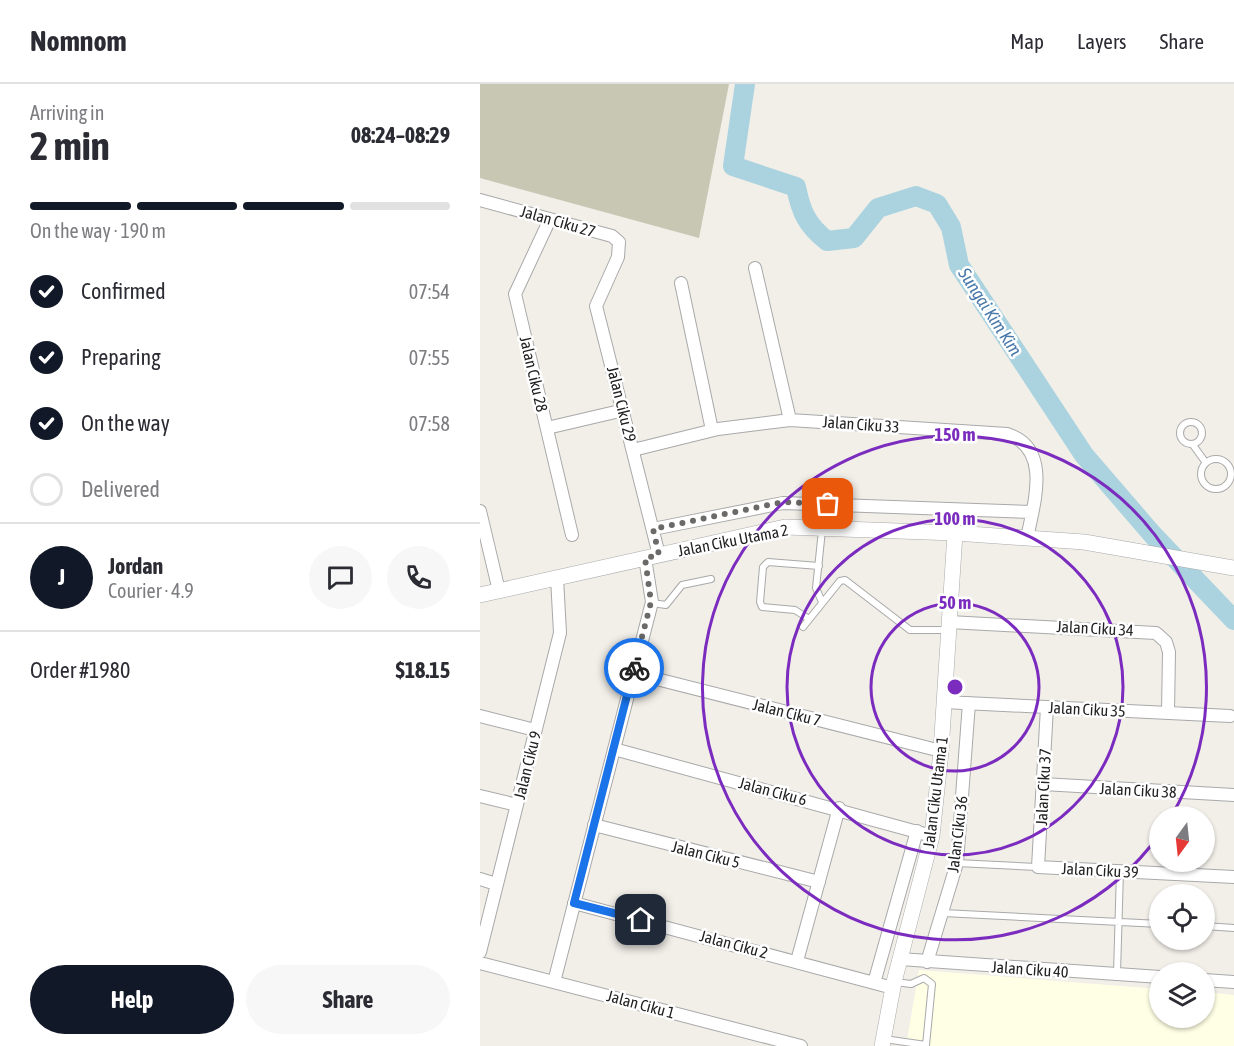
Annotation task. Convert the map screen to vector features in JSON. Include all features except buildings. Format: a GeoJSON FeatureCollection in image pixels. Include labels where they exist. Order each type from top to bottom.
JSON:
{"type":"FeatureCollection","features":[{"type":"Feature","properties":{"kind":"street","name":"Jalan Ciku 27"},"geometry":{"type":"LineString","coordinates":[[480,200],[616,238],[621,247],[618,257]]}},
{"type":"Feature","properties":{"kind":"street","name":"Jalan Ciku 28"},"geometry":{"type":"LineString","coordinates":[[550,219],[515,294],[572,535]]}},
{"type":"Feature","properties":{"kind":"street","name":"Jalan Ciku 29"},"geometry":{"type":"LineString","coordinates":[[618,257],[596,306],[653,529],[651,602]]}},
{"type":"Feature","properties":{"kind":"street"},"geometry":{"type":"LineString","coordinates":[[755,268],[790,420]]}},
{"type":"Feature","properties":{"kind":"street"},"geometry":{"type":"LineString","coordinates":[[681,283],[712,430]]}},
{"type":"Feature","properties":{"kind":"street"},"geometry":{"type":"LineString","coordinates":[[547,428],[624,410]]}},
{"type":"Feature","properties":{"kind":"street","name":"Jalan Ciku 33"},"geometry":{"type":"LineString","coordinates":[[633,450],[712,430],[790,420],[1014,436],[1028,445],[1036,461],[1032,512],[1027,538]]}},
{"type":"Feature","properties":{"kind":"street"},"geometry":{"type":"LineString","coordinates":[[653,529],[783,502],[1032,512]]}},
{"type":"Feature","properties":{"kind":"street"},"geometry":{"type":"LineString","coordinates":[[480,511],[486,566],[499,591]]}},
{"type":"Feature","properties":{"kind":"street","name":"Jalan Ciku Utama 2"},"geometry":{"type":"LineString","coordinates":[[480,595],[785,527],[955,533],[1084,542],[1218,563],[1234,568]]}},
{"type":"Feature","properties":{"kind":"street","name":"Jalan Ciku Utama 1"},"geometry":{"type":"LineString","coordinates":[[883,1042],[900,959],[932,836],[941,752],[955,533]]}},
{"type":"Feature","properties":{"kind":"street","name":"Jalan Ciku 9"},"geometry":{"type":"LineString","coordinates":[[480,952],[561,633],[557,578]]}},
{"type":"Feature","properties":{"kind":"street"},"geometry":{"type":"LineString","coordinates":[[554,982],[651,602]]}},
{"type":"Feature","properties":{"kind":"street","name":"Jalan Ciku 34"},"geometry":{"type":"LineString","coordinates":[[949,626],[1156,633],[1164,639],[1169,652],[1168,712]]}},
{"type":"Feature","properties":{"kind":"street","name":"Jalan Ciku 7"},"geometry":{"type":"LineString","coordinates":[[633,673],[941,752]]}},
{"type":"Feature","properties":{"kind":"street","name":"Jalan Ciku 35"},"geometry":{"type":"LineString","coordinates":[[944,702],[1230,716]]}},
{"type":"Feature","properties":{"kind":"street","name":"Jalan Ciku 36"},"geometry":{"type":"LineString","coordinates":[[927,962],[957,862],[969,703]]}},
{"type":"Feature","properties":{"kind":"street","name":"Jalan Ciku 37"},"geometry":{"type":"LineString","coordinates":[[1038,867],[1047,707]]}},
{"type":"Feature","properties":{"kind":"street"},"geometry":{"type":"LineString","coordinates":[[480,716],[535,730]]}},
{"type":"Feature","properties":{"kind":"street","name":"Jalan Ciku 6"},"geometry":{"type":"LineString","coordinates":[[614,749],[839,808],[932,836]]}},
{"type":"Feature","properties":{"kind":"street","name":"Jalan Ciku 38"},"geometry":{"type":"LineString","coordinates":[[1043,784],[1234,795]]}},
{"type":"Feature","properties":{"kind":"street"},"geometry":{"type":"LineString","coordinates":[[480,796],[517,805]]}},
{"type":"Feature","properties":{"kind":"street"},"geometry":{"type":"LineString","coordinates":[[797,961],[839,808]]}},
{"type":"Feature","properties":{"kind":"street","name":"Jalan Ciku 5"},"geometry":{"type":"LineString","coordinates":[[594,825],[819,882]]}},
{"type":"Feature","properties":{"kind":"street"},"geometry":{"type":"LineString","coordinates":[[874,982],[917,831]]}},
{"type":"Feature","properties":{"kind":"street","name":"Jalan Ciku 39"},"geometry":{"type":"LineString","coordinates":[[1038,867],[1234,877]]}},
{"type":"Feature","properties":{"kind":"street"},"geometry":{"type":"LineString","coordinates":[[480,879],[496,884]]}},
{"type":"Feature","properties":{"kind":"street","name":"Jalan Ciku 2"},"geometry":{"type":"LineString","coordinates":[[574,903],[874,982],[894,985]]}},
{"type":"Feature","properties":{"kind":"street","name":"Jalan Ciku 40"},"geometry":{"type":"LineString","coordinates":[[900,959],[1149,976]]}},
{"type":"Feature","properties":{"kind":"street","name":"Jalan Ciku 1"},"geometry":{"type":"LineString","coordinates":[[480,963],[801,1046]]}},
{"type":"Feature","properties":{"kind":"street"},"geometry":{"type":"LineString","coordinates":[[1215,981],[1234,982]]}},
{"type":"Feature","properties":{"kind":"lane"},"geometry":{"type":"LineString","coordinates":[[1193,445],[1206,463]]}},
{"type":"Feature","properties":{"kind":"lane"},"geometry":{"type":"LineString","coordinates":[[1221,460],[1233,471],[1226,486],[1211,489],[1201,477],[1206,463],[1221,460]]}},
{"type":"Feature","properties":{"kind":"lane"},"geometry":{"type":"LineString","coordinates":[[822,602],[816,588],[823,528]]}},
{"type":"Feature","properties":{"kind":"lane"},"geometry":{"type":"LineString","coordinates":[[809,619],[795,610],[762,607],[760,602],[763,567],[768,562],[819,566]]}},
{"type":"Feature","properties":{"kind":"lane"},"geometry":{"type":"LineString","coordinates":[[651,602],[666,605],[682,585],[711,579]]}},
{"type":"Feature","properties":{"kind":"lane"},"geometry":{"type":"LineString","coordinates":[[803,627],[822,602],[844,580],[909,630],[949,626]]}},
{"type":"Feature","properties":{"kind":"lane"},"geometry":{"type":"LineString","coordinates":[[957,862],[1038,867]]}},
{"type":"Feature","properties":{"kind":"lane"},"geometry":{"type":"LineString","coordinates":[[1117,974],[1119,871]]}},
{"type":"Feature","properties":{"kind":"lane"},"geometry":{"type":"LineString","coordinates":[[943,913],[1149,923]]}},
{"type":"Feature","properties":{"kind":"lane"},"geometry":{"type":"LineString","coordinates":[[1215,927],[1234,928]]}},
{"type":"Feature","properties":{"kind":"lane"},"geometry":{"type":"LineString","coordinates":[[883,1042],[930,1045],[932,984],[924,978],[912,984],[894,985]]}},
{"type":"Feature","properties":{"kind":"shaded area"},"geometry":{"type":"Polygon","coordinates":[[[480,84],[729,84],[699,238],[480,178],[480,84]]]}},
{"type":"Feature","properties":{"kind":"shaded area"},"geometry":{"type":"Polygon","coordinates":[[[919,970],[1149,988],[1149,1028],[1215,1028],[1215,993],[1234,995],[1234,1046],[906,1046],[919,970]]]}},
{"type":"Feature","properties":{"kind":"waterway","name":"Sungai Kim Kim"},"geometry":{"type":"LineString","coordinates":[[745,84],[733,166],[796,187],[806,217],[814,229],[827,241],[854,238],[878,208],[916,196],[937,204],[951,227],[959,265],[1084,455],[1152,534],[1234,620]]}},
{"type":"Feature","properties":{"kind":"way so far"},"geometry":{"type":"LineString","coordinates":[[634,668],[651,602],[645,558],[659,555],[653,529],[783,502],[828,504]]}},
{"type":"Feature","properties":{"kind":"route"},"geometry":{"type":"LineString","coordinates":[[634,668],[574,903],[641,920]]}}]}
